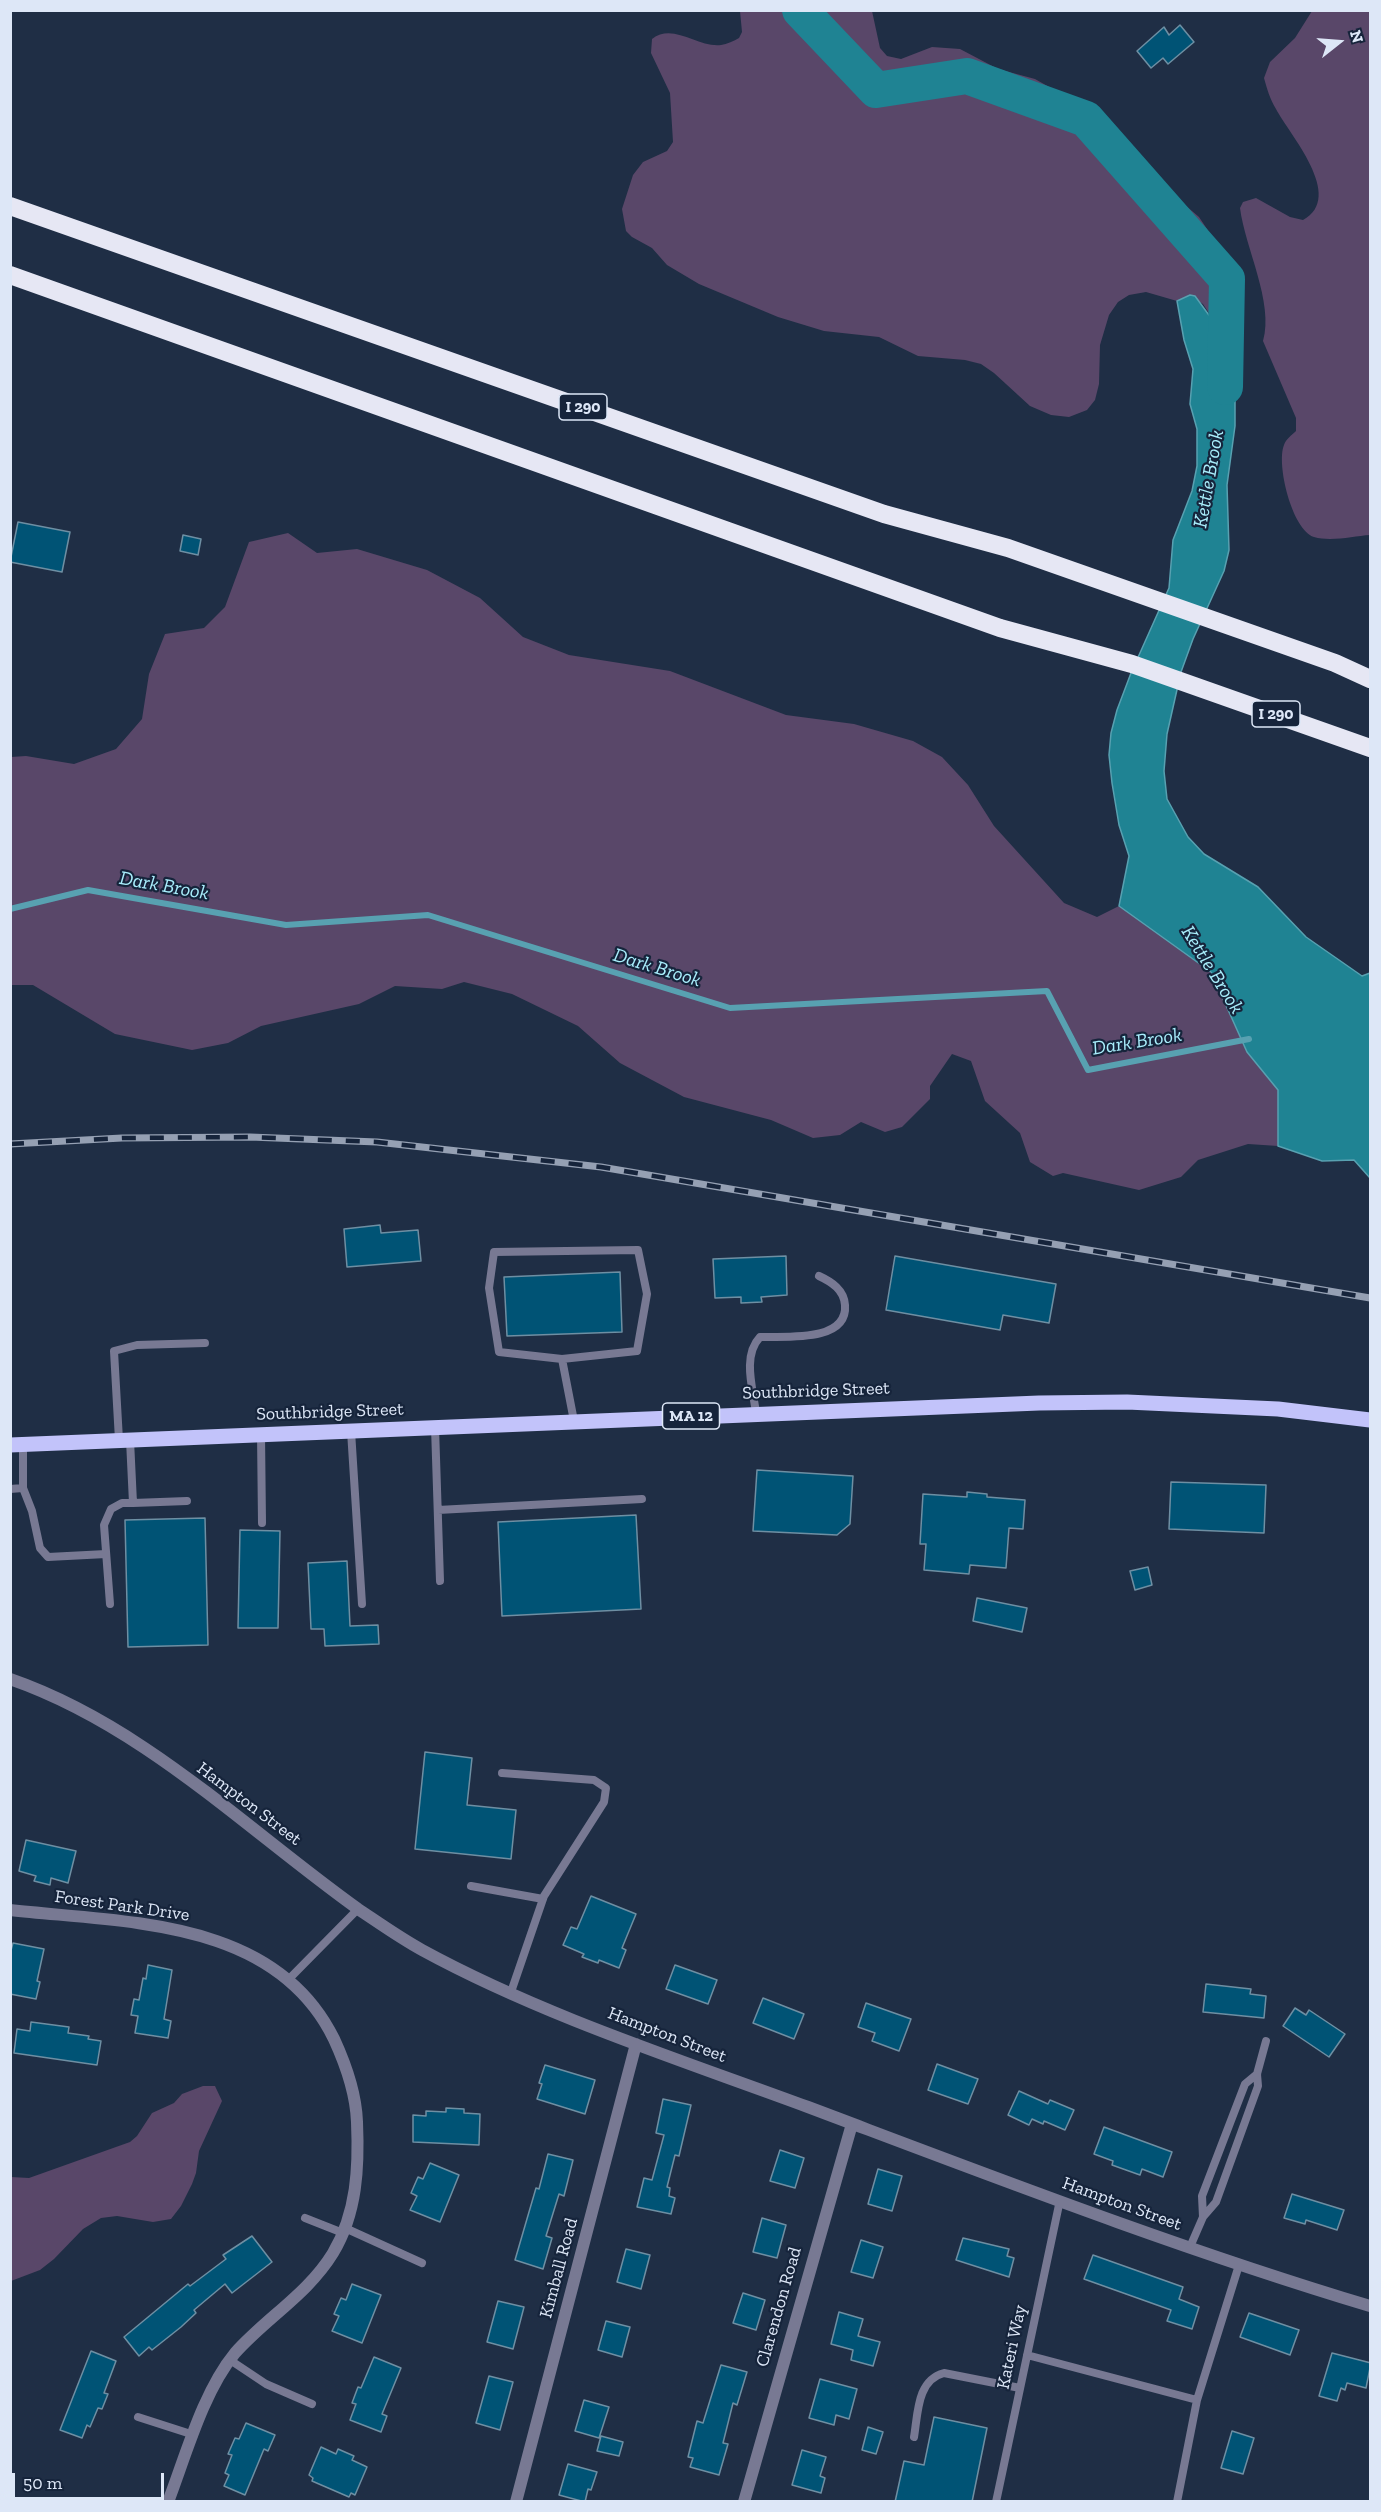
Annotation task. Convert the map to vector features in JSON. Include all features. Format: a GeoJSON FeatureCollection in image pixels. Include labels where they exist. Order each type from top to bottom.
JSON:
{"type":"FeatureCollection","features":[{"type":"Feature","properties":{"kind":"highway","name":"I 290"},"geometry":{"type":"LineString","coordinates":[[10,206],[884,514],[1008,548],[1335,663],[1371,679]]}},
{"type":"Feature","properties":{"kind":"highway","name":"I 290"},"geometry":{"type":"LineString","coordinates":[[10,275],[1000,627],[1132,664],[1371,748]]}},
{"type":"Feature","properties":{"kind":"main road","name":"Southbridge Street"},"geometry":{"type":"LineString","coordinates":[[16,1445],[965,1404],[1127,1402],[1278,1409],[1371,1420]]}},
{"type":"Feature","properties":{"kind":"street","name":"Hampton Street"},"geometry":{"type":"LineString","coordinates":[[10,1679],[70,1704],[126,1736],[358,1909],[420,1949],[511,1992],[636,2043],[1060,2200],[1239,2265],[1371,2306]]}},
{"type":"Feature","properties":{"kind":"street","name":"Forest Park Drive"},"geometry":{"type":"LineString","coordinates":[[10,1910],[178,1929],[236,1947],[272,1967],[304,1994],[328,2027],[343,2059],[354,2095],[358,2158],[353,2204],[344,2230],[322,2270],[293,2301],[243,2345],[230,2360],[219,2377],[168,2502]]}},
{"type":"Feature","properties":{"kind":"street","name":"Kimball Road"},"geometry":{"type":"LineString","coordinates":[[516,2502],[636,2043]]}},
{"type":"Feature","properties":{"kind":"street","name":"Clarendon Road"},"geometry":{"type":"LineString","coordinates":[[744,2502],[852,2124]]}},
{"type":"Feature","properties":{"kind":"lane"},"geometry":{"type":"LineString","coordinates":[[638,1250],[647,1294],[637,1351],[562,1359],[499,1352],[489,1288],[494,1252],[638,1250]]}},
{"type":"Feature","properties":{"kind":"lane"},"geometry":{"type":"LineString","coordinates":[[756,1413],[750,1359],[754,1343],[760,1337],[820,1334],[837,1326],[844,1316],[846,1305],[842,1293],[832,1282],[819,1276]]}},
{"type":"Feature","properties":{"kind":"lane"},"geometry":{"type":"LineString","coordinates":[[133,1503],[114,1351],[137,1345],[205,1343]]}},
{"type":"Feature","properties":{"kind":"lane"},"geometry":{"type":"LineString","coordinates":[[562,1359],[574,1421]]}},
{"type":"Feature","properties":{"kind":"lane"},"geometry":{"type":"LineString","coordinates":[[435,1427],[440,1581]]}},
{"type":"Feature","properties":{"kind":"lane"},"geometry":{"type":"LineString","coordinates":[[351,1431],[362,1604]]}},
{"type":"Feature","properties":{"kind":"lane"},"geometry":{"type":"LineString","coordinates":[[261,1434],[262,1522]]}},
{"type":"Feature","properties":{"kind":"lane"},"geometry":{"type":"LineString","coordinates":[[16,1445],[23,1488],[32,1511],[40,1548],[48,1557],[106,1554]]}},
{"type":"Feature","properties":{"kind":"lane"},"geometry":{"type":"LineString","coordinates":[[10,1489],[23,1488]]}},
{"type":"Feature","properties":{"kind":"lane"},"geometry":{"type":"LineString","coordinates":[[438,1510],[642,1499]]}},
{"type":"Feature","properties":{"kind":"lane"},"geometry":{"type":"LineString","coordinates":[[110,1604],[104,1525],[111,1509],[122,1503],[187,1502]]}},
{"type":"Feature","properties":{"kind":"lane"},"geometry":{"type":"LineString","coordinates":[[502,1773],[594,1780],[606,1788],[604,1802],[543,1899],[511,1992]]}},
{"type":"Feature","properties":{"kind":"lane"},"geometry":{"type":"LineString","coordinates":[[471,1886],[543,1899]]}},
{"type":"Feature","properties":{"kind":"lane"},"geometry":{"type":"LineString","coordinates":[[289,1979],[358,1909]]}},
{"type":"Feature","properties":{"kind":"lane"},"geometry":{"type":"LineString","coordinates":[[1190,2247],[1203,2217],[1216,2202],[1258,2085],[1257,2074],[1266,2041]]}},
{"type":"Feature","properties":{"kind":"lane"},"geometry":{"type":"LineString","coordinates":[[1203,2217],[1202,2196],[1245,2084],[1257,2074]]}},
{"type":"Feature","properties":{"kind":"lane","name":"Kateri Way"},"geometry":{"type":"LineString","coordinates":[[996,2502],[1060,2200]]}},
{"type":"Feature","properties":{"kind":"lane"},"geometry":{"type":"LineString","coordinates":[[304,2218],[344,2230],[422,2263]]}},
{"type":"Feature","properties":{"kind":"lane"},"geometry":{"type":"LineString","coordinates":[[1177,2502],[1197,2400],[1239,2265]]}},
{"type":"Feature","properties":{"kind":"lane"},"geometry":{"type":"LineString","coordinates":[[1027,2355],[1197,2400]]}},
{"type":"Feature","properties":{"kind":"lane"},"geometry":{"type":"LineString","coordinates":[[230,2360],[266,2384],[312,2404]]}},
{"type":"Feature","properties":{"kind":"lane"},"geometry":{"type":"LineString","coordinates":[[914,2437],[924,2385],[932,2376],[944,2373],[1020,2388]]}},
{"type":"Feature","properties":{"kind":"lane"},"geometry":{"type":"LineString","coordinates":[[138,2417],[194,2435]]}},
{"type":"Feature","properties":{"kind":"shaded area"},"geometry":{"type":"Polygon","coordinates":[[[740,11],[872,11],[880,48],[887,56],[901,59],[932,47],[960,49],[998,69],[1035,79],[1081,105],[1117,131],[1165,188],[1199,217],[1231,265],[1239,283],[1239,301],[1234,310],[1217,325],[1203,304],[1190,295],[1177,301],[1146,292],[1129,295],[1118,302],[1109,315],[1100,345],[1099,384],[1095,400],[1087,410],[1069,417],[1051,415],[1030,406],[981,364],[965,360],[918,356],[879,337],[824,331],[778,317],[699,284],[667,265],[652,248],[626,231],[622,209],[633,175],[643,162],[667,151],[673,142],[670,93],[651,53],[652,39],[660,34],[668,33],[712,45],[726,44],[739,38],[742,32],[740,11]]]}},
{"type":"Feature","properties":{"kind":"shaded area"},"geometry":{"type":"Polygon","coordinates":[[[1312,11],[1370,11],[1370,535],[1335,539],[1314,537],[1306,532],[1288,496],[1284,481],[1282,454],[1285,443],[1296,431],[1296,418],[1263,341],[1265,309],[1240,208],[1243,202],[1256,198],[1290,217],[1303,220],[1315,210],[1319,196],[1317,181],[1302,149],[1274,105],[1264,78],[1270,62],[1295,38],[1312,11]]]}},
{"type":"Feature","properties":{"kind":"shaded area"},"geometry":{"type":"Polygon","coordinates":[[[288,533],[317,553],[357,549],[427,570],[480,598],[523,637],[569,655],[670,671],[786,715],[854,724],[913,741],[942,757],[968,785],[994,826],[1064,903],[1097,917],[1119,906],[1211,972],[1247,1052],[1278,1090],[1278,1146],[1248,1144],[1198,1160],[1181,1177],[1139,1190],[1063,1173],[1053,1176],[1030,1162],[1020,1133],[985,1101],[971,1061],[952,1054],[930,1086],[930,1099],[902,1127],[885,1132],[861,1122],[840,1135],[813,1138],[771,1120],[684,1097],[620,1063],[578,1026],[512,994],[464,982],[442,989],[395,986],[359,1004],[261,1026],[228,1043],[192,1050],[115,1034],[33,985],[11,985],[11,757],[26,756],[74,764],[116,749],[142,719],[149,674],[165,634],[204,628],[225,607],[249,542],[288,533]]]}},
{"type":"Feature","properties":{"kind":"shaded area"},"geometry":{"type":"Polygon","coordinates":[[[203,2086],[215,2086],[222,2101],[199,2151],[192,2184],[181,2206],[171,2219],[153,2222],[117,2216],[101,2218],[83,2229],[40,2270],[11,2281],[11,2177],[29,2178],[130,2142],[137,2136],[152,2113],[174,2103],[182,2094],[203,2086]]]}},
{"type":"Feature","properties":{"kind":"water"},"geometry":{"type":"Polygon","coordinates":[[[1190,295],[1195,296],[1230,344],[1235,387],[1235,426],[1227,485],[1229,550],[1224,571],[1193,639],[1181,672],[1167,734],[1164,771],[1167,799],[1188,837],[1204,854],[1258,887],[1306,937],[1362,976],[1370,973],[1370,1178],[1354,1160],[1322,1161],[1278,1146],[1278,1090],[1247,1052],[1211,972],[1119,906],[1129,856],[1119,825],[1112,783],[1109,755],[1111,733],[1131,673],[1169,588],[1173,540],[1192,491],[1197,466],[1197,429],[1190,404],[1193,369],[1184,340],[1177,301],[1190,295]]]}},
{"type":"Feature","properties":{"kind":"building"},"geometry":{"type":"Polygon","coordinates":[[[1180,25],[1194,42],[1168,64],[1163,58],[1151,68],[1137,51],[1164,27],[1169,35],[1180,25]]]}},
{"type":"Feature","properties":{"kind":"building"},"geometry":{"type":"Polygon","coordinates":[[[18,522],[70,532],[62,572],[10,562],[18,522]]]}},
{"type":"Feature","properties":{"kind":"building"},"geometry":{"type":"Polygon","coordinates":[[[183,535],[201,539],[198,555],[180,551],[183,535]]]}},
{"type":"Feature","properties":{"kind":"building"},"geometry":{"type":"Polygon","coordinates":[[[380,1225],[381,1233],[418,1230],[421,1261],[347,1267],[344,1229],[380,1225]]]}},
{"type":"Feature","properties":{"kind":"building"},"geometry":{"type":"Polygon","coordinates":[[[786,1256],[787,1295],[761,1297],[762,1302],[741,1303],[741,1297],[715,1298],[713,1259],[786,1256]]]}},
{"type":"Feature","properties":{"kind":"building"},"geometry":{"type":"Polygon","coordinates":[[[895,1256],[1056,1284],[1049,1323],[1003,1315],[1000,1330],[886,1310],[895,1256]]]}},
{"type":"Feature","properties":{"kind":"building"},"geometry":{"type":"Polygon","coordinates":[[[620,1272],[622,1332],[507,1336],[504,1277],[620,1272]]]}},
{"type":"Feature","properties":{"kind":"building"},"geometry":{"type":"Polygon","coordinates":[[[757,1470],[853,1476],[850,1524],[837,1535],[753,1531],[757,1470]]]}},
{"type":"Feature","properties":{"kind":"building"},"geometry":{"type":"Polygon","coordinates":[[[1171,1482],[1266,1485],[1264,1533],[1169,1529],[1171,1482]]]}},
{"type":"Feature","properties":{"kind":"building"},"geometry":{"type":"Polygon","coordinates":[[[967,1492],[987,1494],[987,1497],[1025,1500],[1023,1529],[1009,1528],[1006,1568],[970,1565],[969,1574],[924,1570],[926,1544],[920,1544],[923,1494],[967,1497],[967,1492]]]}},
{"type":"Feature","properties":{"kind":"building"},"geometry":{"type":"Polygon","coordinates":[[[636,1515],[641,1609],[502,1616],[498,1522],[636,1515]]]}},
{"type":"Feature","properties":{"kind":"building"},"geometry":{"type":"Polygon","coordinates":[[[205,1518],[208,1645],[128,1647],[125,1520],[205,1518]]]}},
{"type":"Feature","properties":{"kind":"building"},"geometry":{"type":"Polygon","coordinates":[[[240,1530],[280,1531],[278,1628],[238,1628],[240,1530]]]}},
{"type":"Feature","properties":{"kind":"building"},"geometry":{"type":"Polygon","coordinates":[[[347,1561],[350,1626],[378,1625],[379,1644],[325,1646],[324,1629],[311,1629],[308,1563],[347,1561]]]}},
{"type":"Feature","properties":{"kind":"building"},"geometry":{"type":"Polygon","coordinates":[[[1148,1567],[1152,1585],[1135,1590],[1130,1571],[1148,1567]]]}},
{"type":"Feature","properties":{"kind":"building"},"geometry":{"type":"Polygon","coordinates":[[[977,1598],[1027,1608],[1022,1632],[973,1621],[977,1598]]]}},
{"type":"Feature","properties":{"kind":"building"},"geometry":{"type":"Polygon","coordinates":[[[425,1752],[472,1758],[467,1805],[516,1810],[511,1859],[415,1849],[425,1752]]]}},
{"type":"Feature","properties":{"kind":"building"},"geometry":{"type":"Polygon","coordinates":[[[26,1840],[76,1851],[68,1883],[51,1878],[50,1885],[34,1881],[36,1876],[19,1871],[26,1840]]]}},
{"type":"Feature","properties":{"kind":"building"},"geometry":{"type":"Polygon","coordinates":[[[591,1896],[636,1914],[622,1948],[626,1950],[619,1968],[599,1960],[598,1963],[582,1957],[584,1954],[563,1945],[571,1927],[577,1929],[591,1896]]]}},
{"type":"Feature","properties":{"kind":"building"},"geometry":{"type":"Polygon","coordinates":[[[13,1943],[44,1949],[37,1981],[40,1982],[36,1999],[10,1994],[10,1954],[13,1943]]]}},
{"type":"Feature","properties":{"kind":"building"},"geometry":{"type":"Polygon","coordinates":[[[148,1965],[172,1970],[164,2019],[171,2021],[168,2038],[135,2033],[138,2016],[131,2015],[134,1999],[139,2000],[148,1965]]]}},
{"type":"Feature","properties":{"kind":"building"},"geometry":{"type":"Polygon","coordinates":[[[675,1965],[717,1980],[708,2004],[666,1989],[675,1965]]]}},
{"type":"Feature","properties":{"kind":"building"},"geometry":{"type":"Polygon","coordinates":[[[1206,1984],[1251,1989],[1250,1994],[1266,1996],[1264,2018],[1203,2012],[1206,1984]]]}},
{"type":"Feature","properties":{"kind":"building"},"geometry":{"type":"Polygon","coordinates":[[[763,1998],[804,2014],[794,2039],[753,2023],[763,1998]]]}},
{"type":"Feature","properties":{"kind":"building"},"geometry":{"type":"Polygon","coordinates":[[[866,2003],[911,2019],[899,2051],[872,2041],[875,2033],[858,2027],[866,2003]]]}},
{"type":"Feature","properties":{"kind":"building"},"geometry":{"type":"Polygon","coordinates":[[[1295,2008],[1306,2015],[1309,2010],[1345,2034],[1329,2057],[1283,2026],[1295,2008]]]}},
{"type":"Feature","properties":{"kind":"building"},"geometry":{"type":"Polygon","coordinates":[[[31,2022],[69,2027],[68,2033],[89,2036],[88,2039],[101,2041],[97,2065],[14,2053],[17,2029],[30,2031],[31,2022]]]}},
{"type":"Feature","properties":{"kind":"building"},"geometry":{"type":"Polygon","coordinates":[[[937,2064],[978,2079],[968,2104],[928,2090],[937,2064]]]}},
{"type":"Feature","properties":{"kind":"building"},"geometry":{"type":"Polygon","coordinates":[[[545,2065],[595,2080],[585,2114],[537,2099],[545,2065]]]}},
{"type":"Feature","properties":{"kind":"building"},"geometry":{"type":"Polygon","coordinates":[[[1019,2091],[1048,2104],[1050,2100],[1074,2110],[1065,2130],[1044,2121],[1043,2124],[1032,2119],[1029,2125],[1008,2115],[1019,2091]]]}},
{"type":"Feature","properties":{"kind":"building"},"geometry":{"type":"Polygon","coordinates":[[[663,2099],[691,2105],[679,2156],[675,2155],[667,2187],[670,2188],[669,2196],[675,2198],[671,2214],[637,2207],[644,2178],[652,2180],[664,2135],[656,2133],[663,2099]]]}},
{"type":"Feature","properties":{"kind":"building"},"geometry":{"type":"Polygon","coordinates":[[[446,2108],[464,2109],[464,2113],[480,2114],[479,2145],[413,2142],[413,2115],[426,2116],[426,2111],[446,2112],[446,2108]]]}},
{"type":"Feature","properties":{"kind":"building"},"geometry":{"type":"Polygon","coordinates":[[[1104,2127],[1172,2152],[1163,2177],[1142,2169],[1140,2175],[1112,2165],[1113,2161],[1094,2154],[1104,2127]]]}},
{"type":"Feature","properties":{"kind":"building"},"geometry":{"type":"Polygon","coordinates":[[[780,2150],[804,2158],[795,2188],[770,2181],[780,2150]]]}},
{"type":"Feature","properties":{"kind":"building"},"geometry":{"type":"Polygon","coordinates":[[[548,2154],[573,2160],[564,2196],[559,2194],[546,2236],[552,2238],[543,2269],[515,2260],[536,2188],[539,2189],[548,2154]]]}},
{"type":"Feature","properties":{"kind":"building"},"geometry":{"type":"Polygon","coordinates":[[[430,2163],[459,2175],[440,2222],[410,2210],[417,2196],[411,2193],[418,2177],[423,2179],[430,2163]]]}},
{"type":"Feature","properties":{"kind":"building"},"geometry":{"type":"Polygon","coordinates":[[[878,2169],[902,2176],[892,2211],[868,2204],[878,2169]]]}},
{"type":"Feature","properties":{"kind":"building"},"geometry":{"type":"Polygon","coordinates":[[[1292,2194],[1344,2210],[1337,2230],[1306,2220],[1305,2224],[1284,2218],[1292,2194]]]}},
{"type":"Feature","properties":{"kind":"building"},"geometry":{"type":"Polygon","coordinates":[[[762,2218],[786,2225],[777,2258],[753,2252],[762,2218]]]}},
{"type":"Feature","properties":{"kind":"building"},"geometry":{"type":"Polygon","coordinates":[[[252,2236],[272,2262],[232,2293],[225,2284],[194,2310],[196,2313],[181,2327],[152,2350],[149,2347],[139,2356],[124,2337],[188,2284],[190,2286],[226,2259],[223,2255],[252,2236]]]}},
{"type":"Feature","properties":{"kind":"building"},"geometry":{"type":"Polygon","coordinates":[[[963,2238],[1009,2249],[1007,2256],[1014,2258],[1009,2277],[956,2260],[963,2238]]]}},
{"type":"Feature","properties":{"kind":"building"},"geometry":{"type":"Polygon","coordinates":[[[861,2240],[883,2247],[873,2278],[851,2272],[861,2240]]]}},
{"type":"Feature","properties":{"kind":"building"},"geometry":{"type":"Polygon","coordinates":[[[626,2249],[650,2255],[641,2289],[617,2282],[626,2249]]]}},
{"type":"Feature","properties":{"kind":"building"},"geometry":{"type":"Polygon","coordinates":[[[1093,2255],[1183,2287],[1179,2299],[1199,2307],[1192,2329],[1167,2321],[1171,2310],[1084,2279],[1093,2255]]]}},
{"type":"Feature","properties":{"kind":"building"},"geometry":{"type":"Polygon","coordinates":[[[352,2284],[381,2295],[362,2343],[332,2331],[339,2316],[334,2314],[341,2298],[346,2300],[352,2284]]]}},
{"type":"Feature","properties":{"kind":"building"},"geometry":{"type":"Polygon","coordinates":[[[743,2293],[765,2300],[756,2330],[733,2323],[743,2293]]]}},
{"type":"Feature","properties":{"kind":"building"},"geometry":{"type":"Polygon","coordinates":[[[498,2301],[524,2307],[513,2349],[487,2342],[498,2301]]]}},
{"type":"Feature","properties":{"kind":"building"},"geometry":{"type":"Polygon","coordinates":[[[839,2312],[863,2319],[858,2336],[880,2342],[873,2366],[851,2360],[853,2350],[831,2344],[839,2312]]]}},
{"type":"Feature","properties":{"kind":"building"},"geometry":{"type":"Polygon","coordinates":[[[1249,2313],[1299,2330],[1290,2355],[1240,2337],[1249,2313]]]}},
{"type":"Feature","properties":{"kind":"building"},"geometry":{"type":"Polygon","coordinates":[[[606,2321],[630,2327],[622,2357],[598,2350],[606,2321]]]}},
{"type":"Feature","properties":{"kind":"building"},"geometry":{"type":"Polygon","coordinates":[[[91,2351],[116,2361],[104,2393],[108,2394],[102,2409],[98,2408],[90,2427],[87,2425],[82,2438],[60,2430],[91,2351]]]}},
{"type":"Feature","properties":{"kind":"building"},"geometry":{"type":"Polygon","coordinates":[[[1332,2353],[1371,2363],[1366,2388],[1347,2383],[1345,2390],[1341,2388],[1337,2401],[1319,2396],[1332,2353]]]}},
{"type":"Feature","properties":{"kind":"building"},"geometry":{"type":"Polygon","coordinates":[[[374,2357],[401,2368],[382,2414],[387,2416],[381,2432],[350,2420],[356,2404],[352,2403],[358,2387],[361,2388],[374,2357]]]}},
{"type":"Feature","properties":{"kind":"building"},"geometry":{"type":"Polygon","coordinates":[[[721,2365],[747,2372],[737,2405],[733,2403],[723,2443],[728,2444],[719,2475],[690,2467],[693,2458],[688,2457],[697,2421],[703,2423],[721,2365]]]}},
{"type":"Feature","properties":{"kind":"building"},"geometry":{"type":"Polygon","coordinates":[[[489,2376],[513,2382],[500,2430],[476,2423],[489,2376]]]}},
{"type":"Feature","properties":{"kind":"building"},"geometry":{"type":"Polygon","coordinates":[[[820,2379],[857,2389],[849,2419],[836,2415],[834,2425],[809,2418],[820,2379]]]}},
{"type":"Feature","properties":{"kind":"building"},"geometry":{"type":"Polygon","coordinates":[[[584,2400],[609,2407],[599,2438],[575,2431],[584,2400]]]}},
{"type":"Feature","properties":{"kind":"building"},"geometry":{"type":"Polygon","coordinates":[[[934,2417],[987,2428],[972,2502],[895,2502],[904,2461],[924,2465],[934,2417]]]}},
{"type":"Feature","properties":{"kind":"building"},"geometry":{"type":"Polygon","coordinates":[[[246,2423],[275,2435],[268,2451],[264,2449],[245,2495],[224,2486],[229,2475],[225,2473],[232,2455],[228,2454],[235,2438],[239,2439],[246,2423]]]}},
{"type":"Feature","properties":{"kind":"building"},"geometry":{"type":"Polygon","coordinates":[[[868,2427],[883,2432],[876,2454],[862,2450],[868,2427]]]}},
{"type":"Feature","properties":{"kind":"building"},"geometry":{"type":"Polygon","coordinates":[[[1232,2431],[1254,2438],[1243,2474],[1221,2468],[1232,2431]]]}},
{"type":"Feature","properties":{"kind":"building"},"geometry":{"type":"Polygon","coordinates":[[[601,2436],[623,2442],[619,2456],[597,2451],[601,2436]]]}},
{"type":"Feature","properties":{"kind":"building"},"geometry":{"type":"Polygon","coordinates":[[[321,2447],[336,2454],[338,2449],[354,2456],[352,2460],[367,2467],[355,2495],[351,2493],[349,2497],[312,2481],[313,2478],[309,2475],[321,2447]]]}},
{"type":"Feature","properties":{"kind":"building"},"geometry":{"type":"Polygon","coordinates":[[[802,2450],[826,2457],[820,2476],[825,2478],[821,2493],[792,2485],[802,2450]]]}},
{"type":"Feature","properties":{"kind":"building"},"geometry":{"type":"Polygon","coordinates":[[[568,2464],[597,2472],[591,2490],[588,2489],[585,2502],[559,2495],[568,2464]]]}},
{"type":"Feature","properties":{"kind":"waterway","name":"Kettle Brook"},"geometry":{"type":"LineString","coordinates":[[800,10],[876,90],[967,76],[1086,119],[1227,279],[1225,387]]}},
{"type":"Feature","properties":{"kind":"waterway","name":"Dark Brook"},"geometry":{"type":"LineString","coordinates":[[10,909],[88,890],[286,925],[428,915],[730,1008],[1047,991],[1088,1070],[1249,1039]]}},
{"type":"Feature","properties":{"kind":"railway"},"geometry":{"type":"LineString","coordinates":[[10,1144],[122,1138],[250,1137],[377,1142],[601,1167],[1370,1298]]}}]}
